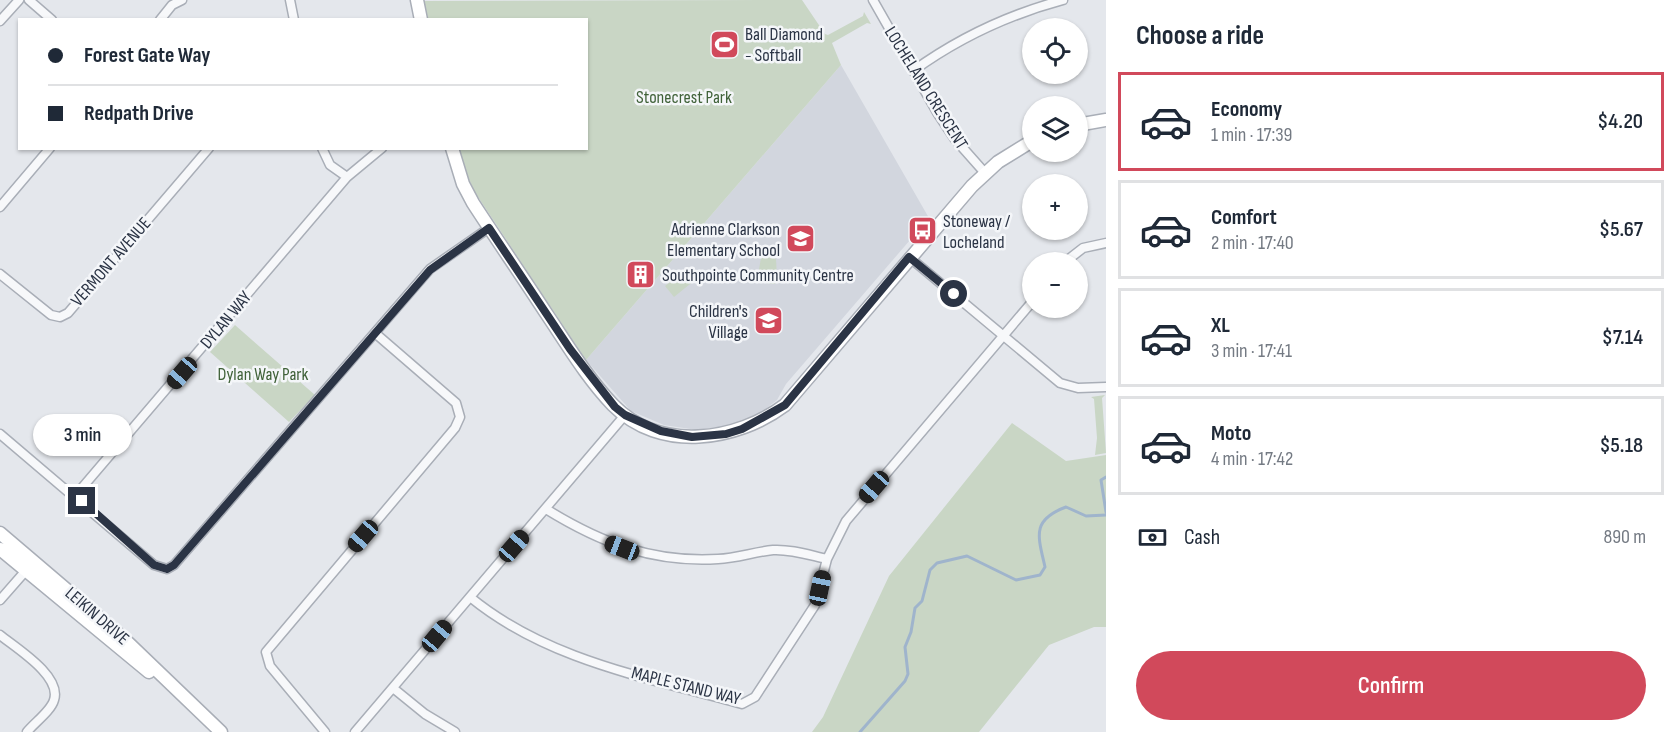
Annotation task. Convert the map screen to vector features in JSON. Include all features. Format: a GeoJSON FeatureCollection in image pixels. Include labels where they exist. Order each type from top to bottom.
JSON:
{"type":"FeatureCollection","features":[{"type":"Feature","properties":{"kind":"street"},"geometry":{"type":"LineString","coordinates":[[0,21],[19,0]]}},
{"type":"Feature","properties":{"kind":"street"},"geometry":{"type":"LineString","coordinates":[[29,0],[50,18]]}},
{"type":"Feature","properties":{"kind":"street"},"geometry":{"type":"LineString","coordinates":[[162,18],[172,5],[182,0]]}},
{"type":"Feature","properties":{"kind":"street"},"geometry":{"type":"LineString","coordinates":[[290,0],[294,18]]}},
{"type":"Feature","properties":{"kind":"street"},"geometry":{"type":"LineString","coordinates":[[417,0],[421,18]]}},
{"type":"Feature","properties":{"kind":"street","name":"LOCHELAND CRESCENT"},"geometry":{"type":"LineString","coordinates":[[873,0],[954,138],[985,173]]}},
{"type":"Feature","properties":{"kind":"street"},"geometry":{"type":"LineString","coordinates":[[913,71],[970,34],[1010,16],[1056,1]]}},
{"type":"Feature","properties":{"kind":"street"},"geometry":{"type":"LineString","coordinates":[[1088,123],[1106,120]]}},
{"type":"Feature","properties":{"kind":"street"},"geometry":{"type":"LineString","coordinates":[[453,150],[463,184],[489,228],[594,382],[625,415],[661,431],[692,437],[726,434],[763,419],[797,392],[909,257],[985,173],[1022,146]]}},
{"type":"Feature","properties":{"kind":"street"},"geometry":{"type":"LineString","coordinates":[[0,207],[48,150]]}},
{"type":"Feature","properties":{"kind":"street","name":"VERMONT AVENUE"},"geometry":{"type":"LineString","coordinates":[[0,274],[51,315],[60,317],[68,313],[207,150]]}},
{"type":"Feature","properties":{"kind":"street"},"geometry":{"type":"LineString","coordinates":[[323,150],[330,165],[347,177]]}},
{"type":"Feature","properties":{"kind":"street","name":"DYLAN WAY"},"geometry":{"type":"LineString","coordinates":[[75,496],[347,177],[380,150]]}},
{"type":"Feature","properties":{"kind":"street"},"geometry":{"type":"LineString","coordinates":[[0,434],[154,565],[167,569],[174,565],[430,270],[489,228]]}},
{"type":"Feature","properties":{"kind":"street"},"geometry":{"type":"LineString","coordinates":[[1078,252],[1083,248],[1106,243]]}},
{"type":"Feature","properties":{"kind":"street"},"geometry":{"type":"LineString","coordinates":[[909,257],[1060,383],[1078,388],[1106,387]]}},
{"type":"Feature","properties":{"kind":"street","name":"MAPLE STAND WAY"},"geometry":{"type":"LineString","coordinates":[[470,597],[512,628],[571,656],[742,704],[755,698],[815,605],[827,559],[836,537],[860,504],[1022,315]]}},
{"type":"Feature","properties":{"kind":"street"},"geometry":{"type":"LineString","coordinates":[[325,732],[270,666],[266,652],[455,428],[460,417],[456,403],[375,333]]}},
{"type":"Feature","properties":{"kind":"street"},"geometry":{"type":"LineString","coordinates":[[355,732],[625,415]]}},
{"type":"Feature","properties":{"kind":"street"},"geometry":{"type":"LineString","coordinates":[[546,509],[601,540],[644,555],[671,559],[720,559],[773,550],[827,559]]}},
{"type":"Feature","properties":{"kind":"street","name":"LEIKIN DRIVE"},"geometry":{"type":"LineString","coordinates":[[0,533],[30,566]]}},
{"type":"Feature","properties":{"kind":"street","name":"LEIKIN DRIVE"},"geometry":{"type":"LineString","coordinates":[[0,549],[30,566],[122,637],[222,732]]}},
{"type":"Feature","properties":{"kind":"street"},"geometry":{"type":"LineString","coordinates":[[0,600],[30,566]]}},
{"type":"Feature","properties":{"kind":"street"},"geometry":{"type":"LineString","coordinates":[[0,634],[52,678],[54,701],[27,732]]}},
{"type":"Feature","properties":{"kind":"street"},"geometry":{"type":"LineString","coordinates":[[393,688],[425,714],[455,732]]}},
{"type":"Feature","properties":{"kind":"shaded area","name":"Adrienne Clarkson Elementary School"},"geometry":{"type":"Polygon","coordinates":[[[841,65],[929,218],[786,384],[777,400],[763,411],[732,425],[697,430],[664,425],[631,411],[586,360],[841,65]]]}},
{"type":"Feature","properties":{"kind":"green space","name":"Stonecrest Park"},"geometry":{"type":"Polygon","coordinates":[[[802,0],[825,34],[828,35],[863,16],[864,12],[871,24],[867,23],[832,43],[841,65],[586,360],[476,194],[465,171],[459,150],[588,150],[588,18],[428,18],[424,1],[802,0]]]}},
{"type":"Feature","properties":{"kind":"green space"},"geometry":{"type":"Polygon","coordinates":[[[764,255],[776,259],[775,284],[765,283],[758,275],[761,258],[764,255]]]}},
{"type":"Feature","properties":{"kind":"green space"},"geometry":{"type":"Polygon","coordinates":[[[686,269],[695,280],[674,297],[665,286],[686,269]]]}},
{"type":"Feature","properties":{"kind":"green space","name":"Dylan Way Park"},"geometry":{"type":"Polygon","coordinates":[[[235,325],[315,395],[289,422],[210,352],[235,325]]]}},
{"type":"Feature","properties":{"kind":"green space"},"geometry":{"type":"Polygon","coordinates":[[[1105,395],[1102,398],[1106,453],[1095,455],[1097,438],[1094,399],[1091,397],[1105,395]]]}},
{"type":"Feature","properties":{"kind":"green space"},"geometry":{"type":"Polygon","coordinates":[[[1012,423],[1066,461],[1106,455],[1106,627],[1094,627],[1049,645],[979,732],[812,732],[823,717],[889,576],[1012,423]]]}},
{"type":"Feature","properties":{"kind":"waterway"},"geometry":{"type":"LineString","coordinates":[[1106,477],[1101,480],[1106,512]]}},
{"type":"Feature","properties":{"kind":"waterway"},"geometry":{"type":"LineString","coordinates":[[860,732],[905,681],[908,674],[905,647],[911,632],[915,608],[922,601],[930,570],[937,563],[967,556],[1016,580],[1040,575],[1045,567],[1039,538],[1042,524],[1047,518],[1066,507],[1086,516],[1106,515]]}},
{"type":"Feature","properties":{"kind":"place","name":"Ball Diamond - Softball"},"geometry":{"type":"Point","coordinates":[724,44]}},
{"type":"Feature","properties":{"kind":"place","name":"Stoneway / Locheland"},"geometry":{"type":"Point","coordinates":[922,231]}},
{"type":"Feature","properties":{"kind":"place","name":"Adrienne Clarkson Elementary School"},"geometry":{"type":"Point","coordinates":[801,239]}},
{"type":"Feature","properties":{"kind":"place","name":"Southpointe Community Centre"},"geometry":{"type":"Point","coordinates":[641,275]}},
{"type":"Feature","properties":{"kind":"place","name":"Children's Village"},"geometry":{"type":"Point","coordinates":[769,321]}},
{"type":"Feature","properties":{"kind":"route"},"geometry":{"type":"LineString","coordinates":[[82,501],[154,565],[160,569],[167,569],[174,565],[430,270],[489,228],[570,349],[615,407],[642,424],[676,435],[709,437],[726,434],[756,423],[785,405],[909,257],[954,294]]}}]}
